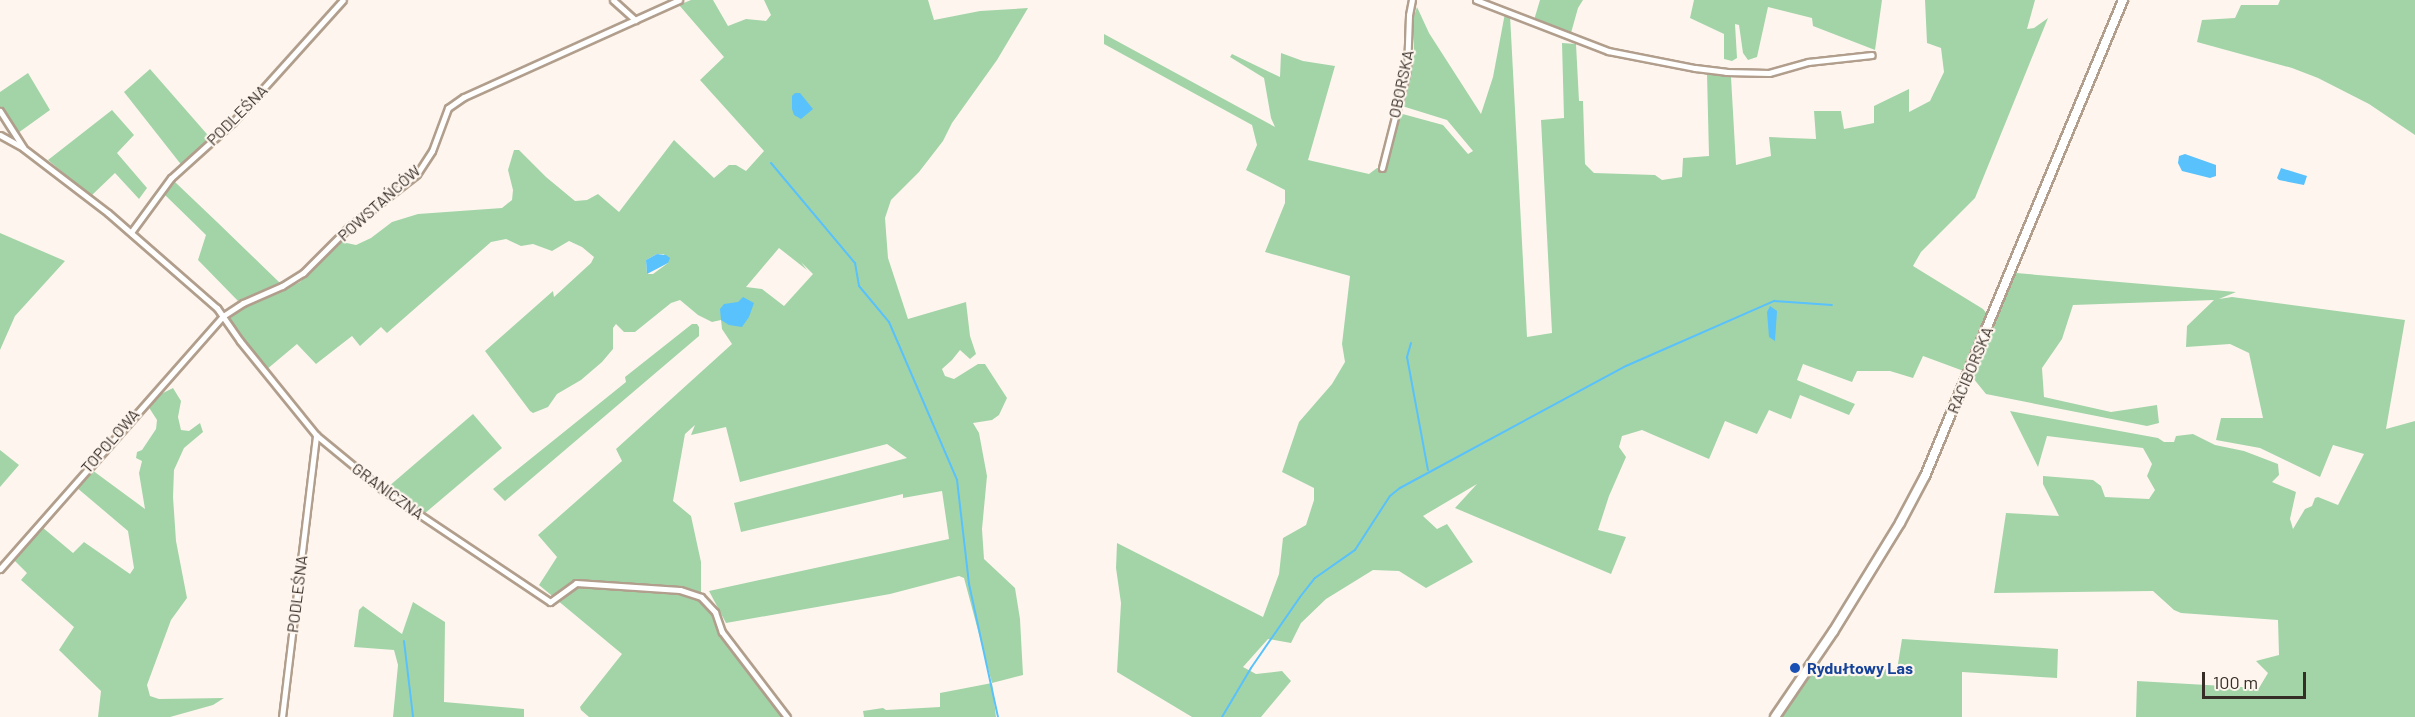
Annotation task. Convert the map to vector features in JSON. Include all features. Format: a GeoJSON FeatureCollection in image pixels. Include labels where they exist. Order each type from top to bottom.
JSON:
{"type":"FeatureCollection","features":[{"type":"Feature","properties":{"kind":"main road","name":"RACIBORSKA"},"geometry":{"type":"LineString","coordinates":[[1774,717],[1833,632],[1900,523],[1925,476],[2123,0]]}},
{"type":"Feature","properties":{"kind":"street","name":"PODLEŚNA"},"geometry":{"type":"LineString","coordinates":[[132,231],[171,178],[233,122],[343,0]]}},
{"type":"Feature","properties":{"kind":"street"},"geometry":{"type":"LineString","coordinates":[[613,0],[635,20]]}},
{"type":"Feature","properties":{"kind":"street","name":"POWSTAŃCÓW"},"geometry":{"type":"LineString","coordinates":[[223,316],[243,303],[282,286],[303,273],[349,227],[417,174],[432,151],[448,108],[464,97],[679,0]]}},
{"type":"Feature","properties":{"kind":"street","name":"OBORSKA"},"geometry":{"type":"LineString","coordinates":[[1382,168],[1407,70],[1409,15],[1412,0]]}},
{"type":"Feature","properties":{"kind":"street"},"geometry":{"type":"LineString","coordinates":[[1476,0],[1608,51],[1715,71],[1769,73],[1808,62],[1872,55]]}},
{"type":"Feature","properties":{"kind":"street"},"geometry":{"type":"LineString","coordinates":[[0,111],[23,148]]}},
{"type":"Feature","properties":{"kind":"street"},"geometry":{"type":"LineString","coordinates":[[0,135],[23,148]]}},
{"type":"Feature","properties":{"kind":"street","name":"GRANICZNA"},"geometry":{"type":"LineString","coordinates":[[23,148],[132,231],[223,316],[316,435],[383,490],[550,602],[576,583],[680,590],[701,597],[715,612],[722,632],[787,717]]}},
{"type":"Feature","properties":{"kind":"street","name":"TOPOLOWA"},"geometry":{"type":"LineString","coordinates":[[0,568],[223,316]]}},
{"type":"Feature","properties":{"kind":"street","name":"PODLEŚNA"},"geometry":{"type":"LineString","coordinates":[[282,717],[316,435]]}},
{"type":"Feature","properties":{"kind":"green space"},"geometry":{"type":"Polygon","coordinates":[[[691,0],[713,0],[728,26],[746,19],[766,21],[771,15],[764,0],[928,0],[934,20],[980,11],[1028,8],[997,60],[952,123],[943,141],[919,172],[891,200],[885,218],[888,258],[908,319],[966,302],[970,336],[976,354],[970,359],[960,350],[942,369],[945,376],[954,379],[978,364],[985,364],[1007,398],[999,415],[992,420],[973,423],[979,433],[987,476],[982,529],[984,559],[1015,588],[1020,619],[1023,675],[992,683],[964,578],[959,576],[890,594],[726,623],[709,591],[949,539],[942,491],[903,498],[903,494],[741,532],[734,503],[907,458],[887,444],[740,482],[726,427],[691,435],[695,425],[685,434],[673,501],[691,516],[701,562],[701,602],[711,613],[722,637],[782,717],[589,717],[580,707],[622,654],[539,585],[557,557],[538,535],[622,461],[616,449],[732,344],[722,329],[721,320],[712,322],[698,315],[680,300],[671,303],[635,332],[624,332],[616,324],[613,328],[613,349],[602,362],[581,380],[557,394],[548,407],[533,413],[485,351],[553,291],[554,297],[591,263],[594,257],[582,247],[569,241],[552,251],[533,244],[521,246],[506,239],[491,242],[387,333],[381,327],[360,346],[352,336],[316,364],[297,344],[266,370],[229,319],[237,311],[300,282],[342,242],[356,245],[371,238],[392,222],[418,214],[502,208],[512,200],[513,190],[508,170],[514,150],[519,150],[575,201],[587,200],[598,194],[619,212],[674,140],[714,178],[729,165],[736,165],[746,171],[764,151],[700,80],[724,57],[679,5],[691,0]],[[779,248],[746,287],[762,289],[784,306],[813,274],[801,262],[807,270],[779,248]],[[657,254],[646,260],[647,274],[653,274],[668,263],[664,254],[657,254]]]}},
{"type":"Feature","properties":{"kind":"green space"},"geometry":{"type":"Polygon","coordinates":[[[1540,0],[1583,0],[1578,8],[1571,33],[1534,20],[1540,0]]]}},
{"type":"Feature","properties":{"kind":"green space"},"geometry":{"type":"Polygon","coordinates":[[[1694,0],[1882,0],[1875,50],[1813,26],[1812,18],[1768,7],[1757,57],[1748,60],[1743,53],[1739,25],[1735,24],[1737,58],[1732,61],[1724,59],[1724,34],[1690,18],[1694,0]]]}},
{"type":"Feature","properties":{"kind":"green space"},"geometry":{"type":"Polygon","coordinates":[[[1925,0],[2035,0],[2027,29],[2034,28],[2048,18],[1975,198],[1921,252],[1913,266],[1983,309],[1992,320],[1969,373],[1923,356],[1913,378],[1890,371],[1857,371],[1852,382],[1803,364],[1797,380],[1855,404],[1849,415],[1800,395],[1791,419],[1769,410],[1757,434],[1725,421],[1709,459],[1642,430],[1622,436],[1619,447],[1626,457],[1609,496],[1598,530],[1626,537],[1611,574],[1455,508],[1477,484],[1423,516],[1437,529],[1447,524],[1473,562],[1426,588],[1399,571],[1373,570],[1326,599],[1301,623],[1291,643],[1268,639],[1243,667],[1256,674],[1282,671],[1291,681],[1261,717],[1192,717],[1117,672],[1121,603],[1116,568],[1117,543],[1263,617],[1279,574],[1283,538],[1306,525],[1314,500],[1314,488],[1282,472],[1299,422],[1332,384],[1345,362],[1342,344],[1350,276],[1265,252],[1285,203],[1285,190],[1246,170],[1257,145],[1252,125],[1104,44],[1104,34],[1275,127],[1271,118],[1264,78],[1230,57],[1232,54],[1280,77],[1281,53],[1303,61],[1335,66],[1308,160],[1369,174],[1377,168],[1384,168],[1399,113],[1443,125],[1468,154],[1473,151],[1447,120],[1402,106],[1414,55],[1413,19],[1417,7],[1429,33],[1481,114],[1493,77],[1505,13],[1510,15],[1527,337],[1552,333],[1541,120],[1564,118],[1562,43],[1576,44],[1579,101],[1583,101],[1585,164],[1594,173],[1655,175],[1662,180],[1682,177],[1683,158],[1709,156],[1707,74],[1731,77],[1736,165],[1771,156],[1769,137],[1816,139],[1814,111],[1841,111],[1844,129],[1874,123],[1874,106],[1909,89],[1909,112],[1930,101],[1944,72],[1941,48],[1927,43],[1925,0]]]}},
{"type":"Feature","properties":{"kind":"green space"},"geometry":{"type":"Polygon","coordinates":[[[2280,0],[2415,0],[2415,135],[2369,104],[2318,78],[2292,68],[2197,42],[2202,20],[2235,18],[2241,5],[2278,5],[2280,0]]]}},
{"type":"Feature","properties":{"kind":"green space"},"geometry":{"type":"Polygon","coordinates":[[[150,69],[213,141],[183,167],[124,92],[150,69]]]}},
{"type":"Feature","properties":{"kind":"green space"},"geometry":{"type":"Polygon","coordinates":[[[28,73],[50,110],[18,133],[0,109],[0,92],[28,73]]]}},
{"type":"Feature","properties":{"kind":"green space"},"geometry":{"type":"Polygon","coordinates":[[[112,110],[134,135],[117,153],[147,188],[139,199],[115,173],[91,196],[48,160],[112,110]]]}},
{"type":"Feature","properties":{"kind":"green space"},"geometry":{"type":"Polygon","coordinates":[[[175,182],[280,283],[238,301],[198,260],[206,235],[165,195],[175,182]]]}},
{"type":"Feature","properties":{"kind":"green space"},"geometry":{"type":"Polygon","coordinates":[[[0,233],[65,261],[15,316],[0,350],[0,233]]]}},
{"type":"Feature","properties":{"kind":"green space"},"geometry":{"type":"Polygon","coordinates":[[[2016,273],[2236,292],[2219,299],[2232,297],[2405,320],[2386,429],[2415,421],[2415,717],[2136,717],[2137,681],[2259,688],[2268,673],[2256,661],[2279,655],[2278,620],[2181,613],[2174,610],[2153,591],[1994,593],[2006,513],[2059,516],[2043,484],[2043,476],[2093,480],[2101,486],[2105,497],[2149,499],[2155,490],[2147,476],[2152,464],[2143,448],[2047,436],[2038,467],[2010,411],[2158,438],[2164,442],[2174,442],[2176,436],[2193,434],[2215,445],[2244,451],[2278,464],[2279,475],[2272,482],[2296,492],[2290,519],[2293,529],[2305,509],[2312,506],[2315,498],[2318,497],[2338,505],[2364,454],[2333,445],[2320,477],[2260,448],[2216,440],[2221,418],[2263,418],[2249,353],[2230,344],[2186,347],[2187,326],[2214,300],[2073,305],[2062,339],[2042,368],[2044,397],[2111,412],[2157,405],[2159,423],[2147,426],[1986,394],[1973,378],[2016,273]]]}},
{"type":"Feature","properties":{"kind":"green space"},"geometry":{"type":"Polygon","coordinates":[[[692,324],[697,324],[699,327],[699,336],[505,501],[493,489],[626,382],[625,377],[692,324]]]}},
{"type":"Feature","properties":{"kind":"green space"},"geometry":{"type":"Polygon","coordinates":[[[173,388],[181,401],[178,417],[181,430],[189,431],[200,423],[203,432],[184,448],[174,470],[176,541],[187,598],[171,620],[147,685],[150,696],[159,699],[224,698],[213,705],[170,717],[98,717],[101,691],[59,650],[74,627],[21,580],[27,573],[13,559],[42,527],[73,553],[84,542],[130,574],[134,568],[128,531],[76,487],[92,470],[145,509],[139,473],[142,461],[136,458],[137,452],[142,450],[156,429],[157,420],[148,406],[159,395],[173,388]]]}},
{"type":"Feature","properties":{"kind":"green space"},"geometry":{"type":"Polygon","coordinates":[[[473,414],[502,448],[424,514],[388,487],[473,414]]]}},
{"type":"Feature","properties":{"kind":"green space"},"geometry":{"type":"Polygon","coordinates":[[[0,450],[19,465],[0,487],[0,450]]]}},
{"type":"Feature","properties":{"kind":"green space"},"geometry":{"type":"Polygon","coordinates":[[[413,602],[445,622],[444,702],[524,709],[524,717],[393,717],[398,665],[394,650],[354,647],[359,610],[363,606],[402,634],[413,602]]]}},
{"type":"Feature","properties":{"kind":"green space"},"geometry":{"type":"Polygon","coordinates":[[[1902,639],[2058,649],[2057,678],[1962,672],[1962,717],[1780,717],[1816,664],[1897,670],[1902,639]]]}},
{"type":"Feature","properties":{"kind":"green space"},"geometry":{"type":"Polygon","coordinates":[[[992,683],[996,717],[864,717],[863,711],[883,708],[886,710],[940,707],[940,693],[992,683]]]}},
{"type":"Feature","properties":{"kind":"water"},"geometry":{"type":"Polygon","coordinates":[[[800,93],[813,109],[801,119],[794,115],[792,109],[792,96],[800,93]]]}},
{"type":"Feature","properties":{"kind":"water"},"geometry":{"type":"Polygon","coordinates":[[[2185,154],[2216,165],[2216,176],[2210,178],[2182,171],[2178,163],[2179,156],[2185,154]]]}},
{"type":"Feature","properties":{"kind":"water"},"geometry":{"type":"Polygon","coordinates":[[[2281,168],[2307,176],[2304,185],[2279,180],[2277,178],[2281,168]]]}},
{"type":"Feature","properties":{"kind":"water"},"geometry":{"type":"Polygon","coordinates":[[[657,254],[670,258],[668,263],[647,274],[646,260],[657,254]]]}},
{"type":"Feature","properties":{"kind":"water"},"geometry":{"type":"Polygon","coordinates":[[[743,297],[754,303],[742,327],[729,325],[721,320],[720,309],[724,304],[738,302],[743,297]]]}},
{"type":"Feature","properties":{"kind":"water"},"geometry":{"type":"Polygon","coordinates":[[[1770,306],[1777,311],[1775,341],[1769,337],[1767,312],[1770,306]]]}},
{"type":"Feature","properties":{"kind":"waterway"},"geometry":{"type":"LineString","coordinates":[[771,163],[855,263],[859,286],[889,322],[957,480],[969,584],[998,717]]}},
{"type":"Feature","properties":{"kind":"waterway"},"geometry":{"type":"LineString","coordinates":[[1222,717],[1251,668],[1300,597],[1315,578],[1355,550],[1390,496],[1400,488],[1626,366],[1774,301],[1832,305]]}},
{"type":"Feature","properties":{"kind":"waterway"},"geometry":{"type":"LineString","coordinates":[[1411,343],[1407,357],[1428,470]]}},
{"type":"Feature","properties":{"kind":"waterway"},"geometry":{"type":"LineString","coordinates":[[404,641],[413,717]]}},
{"type":"Feature","properties":{"kind":"place","name":"Rydułtowy Las"},"geometry":{"type":"Point","coordinates":[1795,668]}}]}
